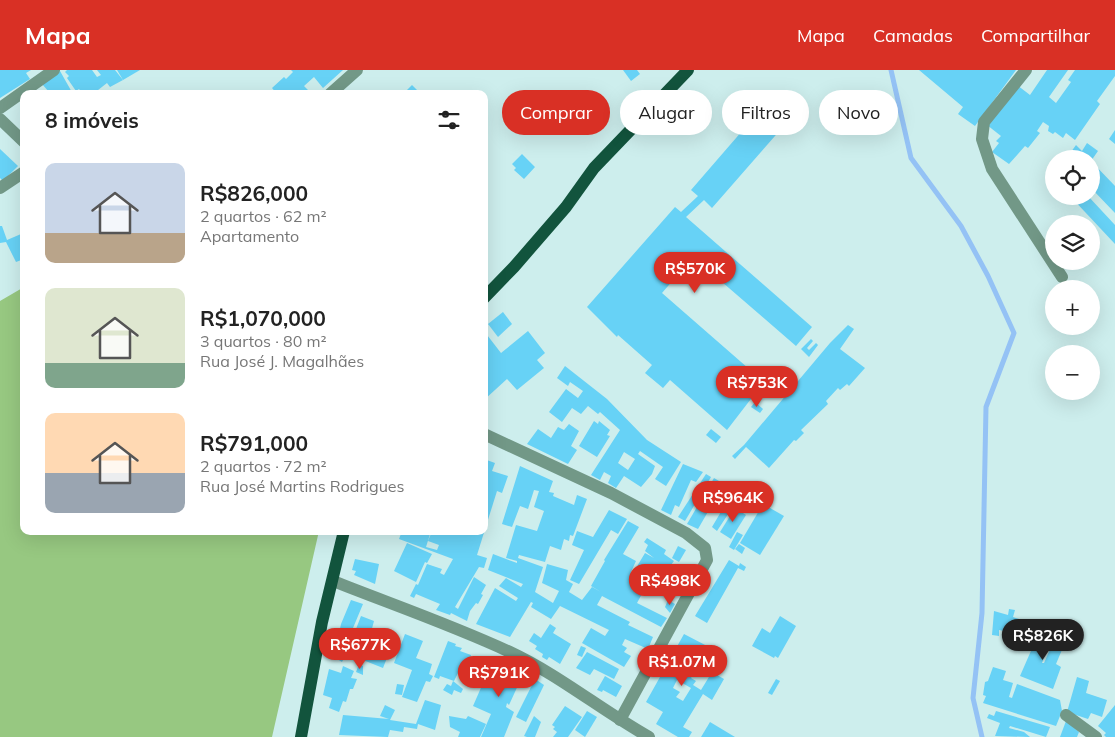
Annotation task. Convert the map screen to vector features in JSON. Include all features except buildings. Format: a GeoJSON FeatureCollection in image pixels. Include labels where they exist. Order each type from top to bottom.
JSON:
{"type":"FeatureCollection","features":[{"type":"Feature","properties":{"kind":"main road"},"geometry":{"type":"LineString","coordinates":[[488,294],[566,207],[594,168],[688,70]]}},
{"type":"Feature","properties":{"kind":"main road"},"geometry":{"type":"LineString","coordinates":[[301,737],[322,622],[343,535]]}},
{"type":"Feature","properties":{"kind":"street"},"geometry":{"type":"LineString","coordinates":[[26,90],[54,70]]}},
{"type":"Feature","properties":{"kind":"street"},"geometry":{"type":"LineString","coordinates":[[334,90],[357,70]]}},
{"type":"Feature","properties":{"kind":"street"},"geometry":{"type":"LineString","coordinates":[[1026,70],[984,122],[982,139],[992,169],[1062,277]]}},
{"type":"Feature","properties":{"kind":"street"},"geometry":{"type":"LineString","coordinates":[[0,108],[20,94]]}},
{"type":"Feature","properties":{"kind":"street"},"geometry":{"type":"LineString","coordinates":[[0,119],[20,138]]}},
{"type":"Feature","properties":{"kind":"street"},"geometry":{"type":"LineString","coordinates":[[0,188],[20,175]]}},
{"type":"Feature","properties":{"kind":"street"},"geometry":{"type":"LineString","coordinates":[[488,436],[611,493],[686,534],[704,548],[707,560],[620,720]]}},
{"type":"Feature","properties":{"kind":"street"},"geometry":{"type":"LineString","coordinates":[[333,581],[509,651],[554,675],[620,720],[649,737]]}},
{"type":"Feature","properties":{"kind":"street"},"geometry":{"type":"LineString","coordinates":[[1066,715],[1096,737]]}},
{"type":"Feature","properties":{"kind":"green space"},"geometry":{"type":"Polygon","coordinates":[[[20,289],[20,535],[318,535],[272,737],[0,737],[0,301],[20,289]]]}},
{"type":"Feature","properties":{"kind":"waterway"},"geometry":{"type":"LineString","coordinates":[[891,70],[911,158],[961,226],[988,276],[1014,333],[986,407],[982,613],[973,698],[982,737]]}}]}
